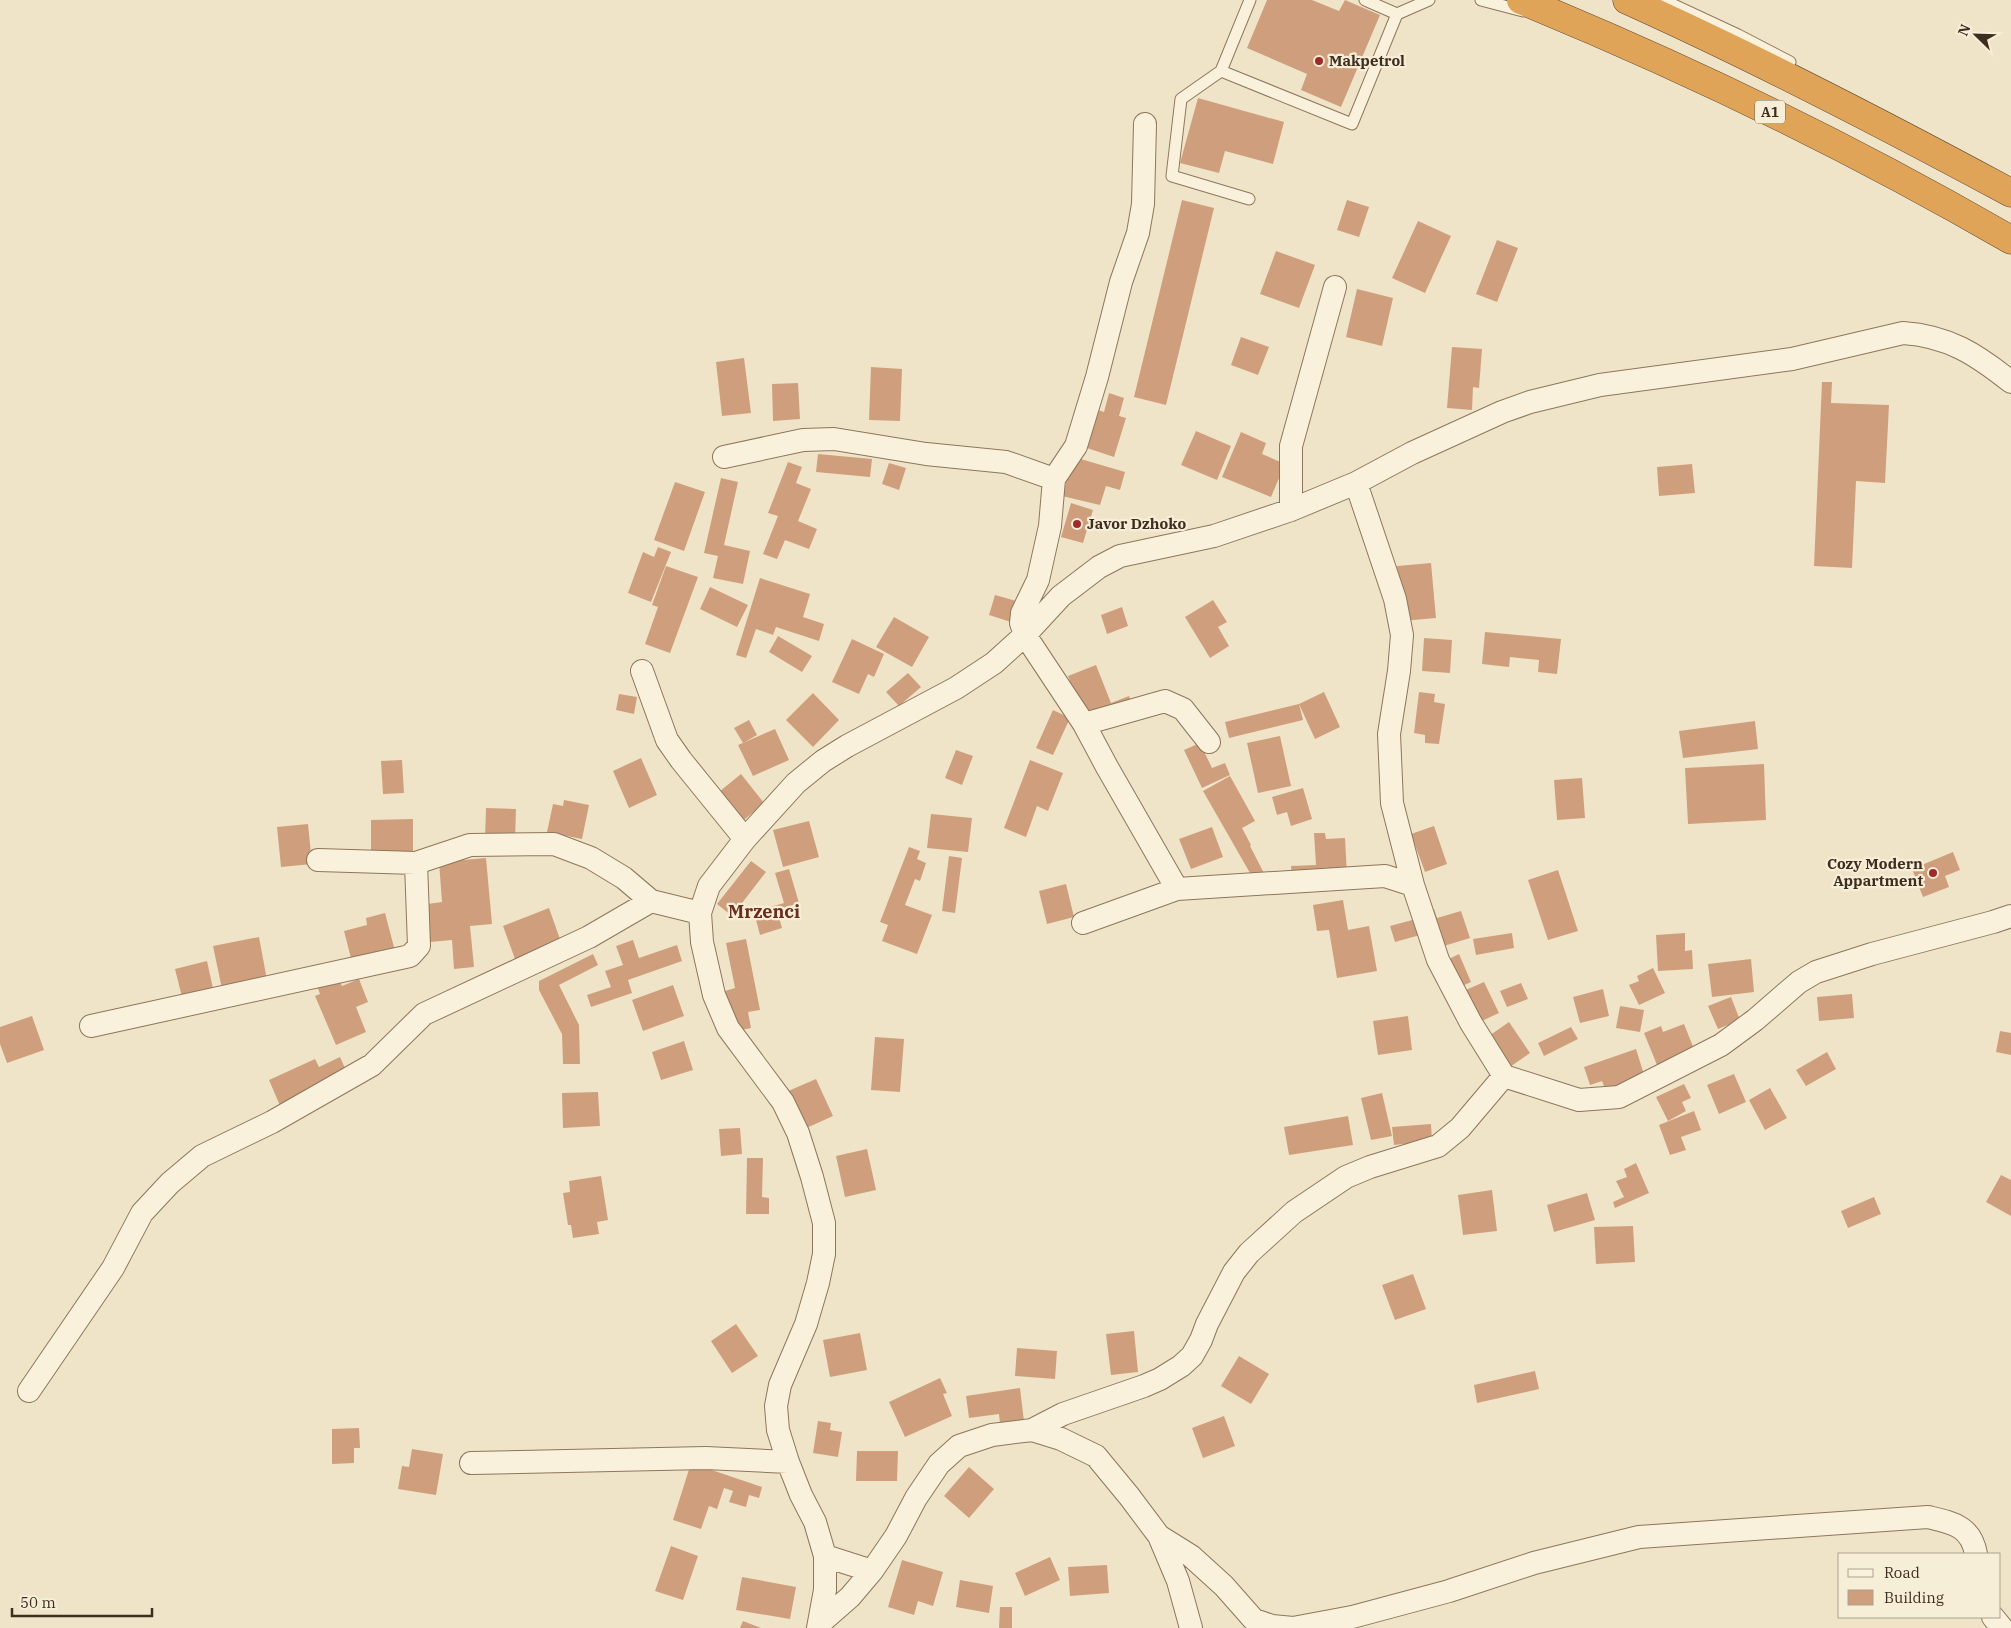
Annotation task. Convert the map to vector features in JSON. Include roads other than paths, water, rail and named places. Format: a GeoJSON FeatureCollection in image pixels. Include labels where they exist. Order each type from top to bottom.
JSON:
{"type":"FeatureCollection","features":[{"type":"Feature","properties":{"kind":"highway","name":"A1"},"geometry":{"type":"LineString","coordinates":[[1521,0],[1601,33],[1804,127],[1978,220],[2011,240]]}},
{"type":"Feature","properties":{"kind":"highway"},"geometry":{"type":"LineString","coordinates":[[1627,0],[1704,34],[1866,116],[2011,193]]}},
{"type":"Feature","properties":{"kind":"street"},"geometry":{"type":"LineString","coordinates":[[1145,124],[1143,204],[1138,233],[1121,282],[1097,376],[1076,446],[1054,480],[1050,526],[1038,580],[1022,613],[1021,623],[1026,635],[1084,724],[1107,768],[1177,889]]}},
{"type":"Feature","properties":{"kind":"street"},"geometry":{"type":"LineString","coordinates":[[1291,510],[1291,446],[1335,287]]}},
{"type":"Feature","properties":{"kind":"street"},"geometry":{"type":"LineString","coordinates":[[819,1626],[825,1590],[825,1556],[815,1522],[801,1495],[788,1462],[778,1430],[776,1406],[780,1385],[806,1324],[818,1283],[824,1254],[824,1223],[798,1133],[783,1102],[728,1028],[714,995],[702,942],[700,913],[709,886],[746,839],[796,782],[823,761],[847,746],[956,688],[994,663],[1026,635],[1061,596],[1099,567],[1120,556],[1214,536],[1291,510],[1356,484],[1412,453],[1502,412],[1546,397],[1600,385],[1792,360],[1902,333],[1921,334],[1942,339],[1964,348],[1989,364],[2011,382]]}},
{"type":"Feature","properties":{"kind":"street"},"geometry":{"type":"LineString","coordinates":[[724,457],[803,440],[834,439],[926,454],[1006,462],[1054,480]]}},
{"type":"Feature","properties":{"kind":"street"},"geometry":{"type":"LineString","coordinates":[[1356,484],[1395,599],[1402,635],[1399,671],[1389,734],[1392,803],[1413,885],[1438,960],[1470,1023],[1504,1076],[1579,1100],[1619,1097],[1721,1045],[1755,1020],[1799,982],[1816,972],[1872,954],[2011,916]]}},
{"type":"Feature","properties":{"kind":"street"},"geometry":{"type":"LineString","coordinates":[[642,671],[667,740],[681,760],[746,839]]}},
{"type":"Feature","properties":{"kind":"street"},"geometry":{"type":"LineString","coordinates":[[1084,724],[1165,701],[1183,709],[1209,742]]}},
{"type":"Feature","properties":{"kind":"street"},"geometry":{"type":"LineString","coordinates":[[318,860],[416,863],[470,845],[554,844],[591,858],[624,878],[651,901],[700,913]]}},
{"type":"Feature","properties":{"kind":"street"},"geometry":{"type":"LineString","coordinates":[[91,1026],[410,956],[419,946],[416,863]]}},
{"type":"Feature","properties":{"kind":"street"},"geometry":{"type":"LineString","coordinates":[[1083,923],[1177,889],[1385,876],[1413,885]]}},
{"type":"Feature","properties":{"kind":"street"},"geometry":{"type":"LineString","coordinates":[[29,1391],[113,1268],[142,1213],[170,1183],[202,1156],[272,1122],[372,1065],[424,1014],[589,937],[651,901]]}},
{"type":"Feature","properties":{"kind":"street"},"geometry":{"type":"LineString","coordinates":[[819,1626],[850,1598],[872,1571],[896,1536],[916,1498],[938,1464],[959,1446],[992,1435],[1032,1430],[1063,1414],[1144,1386],[1181,1366],[1192,1356],[1234,1272],[1249,1253],[1281,1224],[1346,1177],[1370,1167],[1438,1146],[1460,1128],[1504,1076]]}},
{"type":"Feature","properties":{"kind":"street"},"geometry":{"type":"LineString","coordinates":[[1032,1430],[1061,1439],[1096,1456],[1129,1496],[1159,1536],[1178,1581],[1191,1628]]}},
{"type":"Feature","properties":{"kind":"street"},"geometry":{"type":"LineString","coordinates":[[471,1463],[706,1458],[788,1462]]}},
{"type":"Feature","properties":{"kind":"street"},"geometry":{"type":"LineString","coordinates":[[1159,1536],[1191,1556],[1224,1586],[1254,1620],[1272,1626],[1293,1628],[1352,1617],[1449,1591],[1534,1563],[1639,1536],[1928,1517],[1944,1521],[1969,1534],[1974,1543],[1976,1553]]}},
{"type":"Feature","properties":{"kind":"street"},"geometry":{"type":"LineString","coordinates":[[825,1556],[872,1571]]}},
{"type":"Feature","properties":{"kind":"lane"},"geometry":{"type":"LineString","coordinates":[[1249,199],[1172,176],[1181,99],[1221,71],[1250,0]]}},
{"type":"Feature","properties":{"kind":"lane"},"geometry":{"type":"LineString","coordinates":[[1365,0],[1397,14]]}},
{"type":"Feature","properties":{"kind":"lane"},"geometry":{"type":"LineString","coordinates":[[1221,71],[1352,124],[1397,14],[1429,0]]}},
{"type":"Feature","properties":{"kind":"lane"},"geometry":{"type":"LineString","coordinates":[[1481,0],[1540,17],[1978,220]]}},
{"type":"Feature","properties":{"kind":"lane"},"geometry":{"type":"LineString","coordinates":[[1663,0],[1738,35],[1799,67]]}},
{"type":"Feature","properties":{"kind":"lane"},"geometry":{"type":"LineString","coordinates":[[1988,168],[2011,186]]}},
{"type":"Feature","properties":{"kind":"place","name":"Makpetrol"},"geometry":{"type":"Point","coordinates":[1319,61]}},
{"type":"Feature","properties":{"kind":"place","name":"Javor Dzhoko"},"geometry":{"type":"Point","coordinates":[1077,524]}},
{"type":"Feature","properties":{"kind":"place","name":"Cozy Modern Appartment"},"geometry":{"type":"Point","coordinates":[1933,873]}},
{"type":"Feature","properties":{"kind":"district","name":"Mrzenci"},"geometry":{"type":"Point","coordinates":[764,912]}}]}
